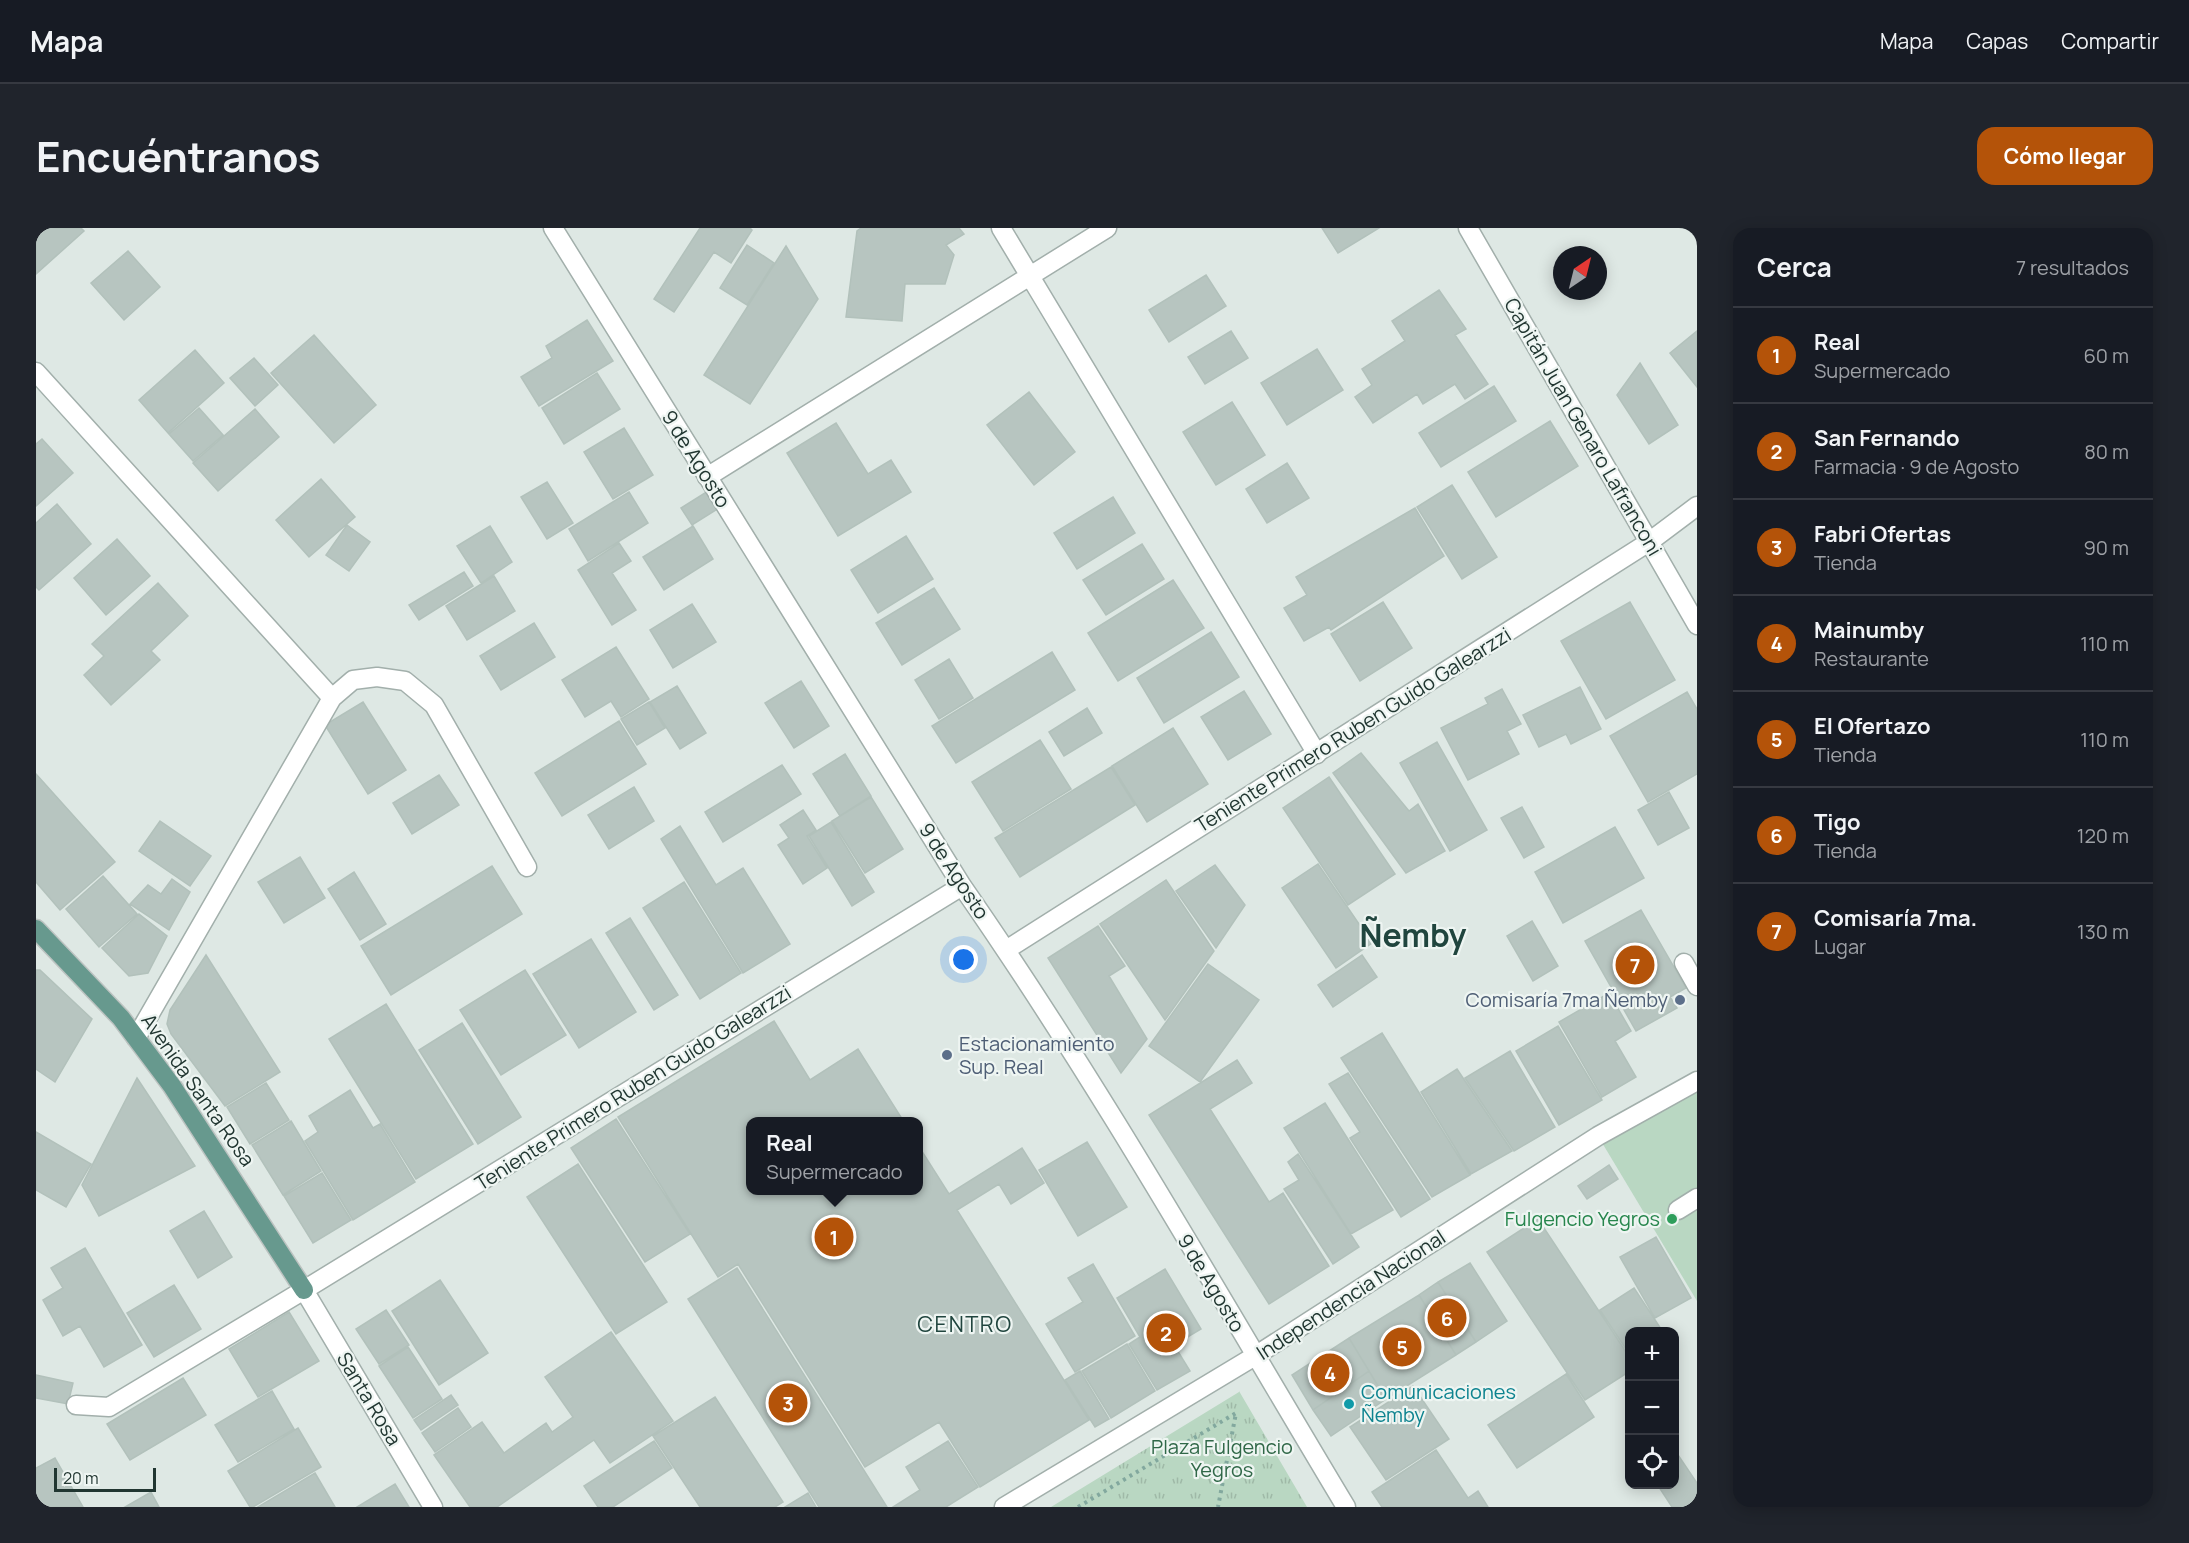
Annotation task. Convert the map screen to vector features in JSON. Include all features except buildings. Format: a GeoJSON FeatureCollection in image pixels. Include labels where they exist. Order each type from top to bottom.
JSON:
{"type":"FeatureCollection","features":[{"type":"Feature","properties":{"kind":"main road","name":"Avenida Santa Rosa"},"geometry":{"type":"LineString","coordinates":[[36,929],[121,1018],[172,1086],[304,1290]]}},
{"type":"Feature","properties":{"kind":"street"},"geometry":{"type":"LineString","coordinates":[[1001,228],[1317,754]]}},
{"type":"Feature","properties":{"kind":"street"},"geometry":{"type":"LineString","coordinates":[[707,477],[1107,228]]}},
{"type":"Feature","properties":{"kind":"street","name":"Capitán Juan Genaro Lafranconi"},"geometry":{"type":"LineString","coordinates":[[1468,228],[1697,625]]}},
{"type":"Feature","properties":{"kind":"street","name":"9 de Agosto"},"geometry":{"type":"LineString","coordinates":[[555,232],[962,886],[1087,1075],[1346,1507]]}},
{"type":"Feature","properties":{"kind":"street"},"geometry":{"type":"LineString","coordinates":[[36,372],[332,698]]}},
{"type":"Feature","properties":{"kind":"street","name":"Teniente Primero Ruben Guido Galearzzi"},"geometry":{"type":"LineString","coordinates":[[1006,950],[1649,542],[1697,506]]}},
{"type":"Feature","properties":{"kind":"street"},"geometry":{"type":"LineString","coordinates":[[136,1038],[332,698],[353,680],[376,677],[405,681],[434,705],[527,867]]}},
{"type":"Feature","properties":{"kind":"street","name":"Teniente Primero Ruben Guido Galearzzi"},"geometry":{"type":"LineString","coordinates":[[76,1405],[109,1407],[962,886]]}},
{"type":"Feature","properties":{"kind":"street"},"geometry":{"type":"LineString","coordinates":[[1684,963],[1697,986]]}},
{"type":"Feature","properties":{"kind":"street","name":"Independencia Nacional"},"geometry":{"type":"LineString","coordinates":[[1004,1507],[1256,1356],[1598,1136],[1697,1081]]}},
{"type":"Feature","properties":{"kind":"street"},"geometry":{"type":"LineString","coordinates":[[1678,1210],[1697,1197]]}},
{"type":"Feature","properties":{"kind":"street","name":"Santa Rosa"},"geometry":{"type":"LineString","coordinates":[[304,1290],[433,1507]]}},
{"type":"Feature","properties":{"kind":"path"},"geometry":{"type":"LineString","coordinates":[[1078,1507],[1236,1413],[1218,1507]]}},
{"type":"Feature","properties":{"kind":"green space","name":"Fulgencio Yegros"},"geometry":{"type":"Polygon","coordinates":[[[1697,1085],[1697,1301],[1598,1136],[1697,1085]]]}},
{"type":"Feature","properties":{"kind":"green space","name":"Plaza Fulgencio Yegros"},"geometry":{"type":"Polygon","coordinates":[[[1239,1392],[1307,1507],[1051,1507],[1239,1392]]]}},
{"type":"Feature","properties":{"kind":"place","name":"Comisaría 7ma."},"geometry":{"type":"Point","coordinates":[1635,965]}},
{"type":"Feature","properties":{"kind":"place","name":"Comisaría 7ma Ñemby"},"geometry":{"type":"Point","coordinates":[1680,1000]}},
{"type":"Feature","properties":{"kind":"place","name":"Estacionamiento Sup. Real"},"geometry":{"type":"Point","coordinates":[947,1055]}},
{"type":"Feature","properties":{"kind":"place","name":"Fulgencio Yegros"},"geometry":{"type":"Point","coordinates":[1672,1219]}},
{"type":"Feature","properties":{"kind":"place","name":"Real"},"geometry":{"type":"Point","coordinates":[834,1237]}},
{"type":"Feature","properties":{"kind":"place","name":"Tigo"},"geometry":{"type":"Point","coordinates":[1447,1318]}},
{"type":"Feature","properties":{"kind":"place","name":"San Fernando"},"geometry":{"type":"Point","coordinates":[1166,1333]}},
{"type":"Feature","properties":{"kind":"place","name":"El Ofertazo"},"geometry":{"type":"Point","coordinates":[1402,1347]}},
{"type":"Feature","properties":{"kind":"place","name":"Mainumby"},"geometry":{"type":"Point","coordinates":[1330,1373]}},
{"type":"Feature","properties":{"kind":"place","name":"Fabri Ofertas"},"geometry":{"type":"Point","coordinates":[788,1403]}},
{"type":"Feature","properties":{"kind":"place","name":"Comunicaciones Ñemby"},"geometry":{"type":"Point","coordinates":[1349,1404]}},
{"type":"Feature","properties":{"kind":"district","name":"Ñemby"},"geometry":{"type":"Point","coordinates":[1413,936]}},
{"type":"Feature","properties":{"kind":"district","name":"CENTRO"},"geometry":{"type":"Point","coordinates":[965,1324]}}]}
